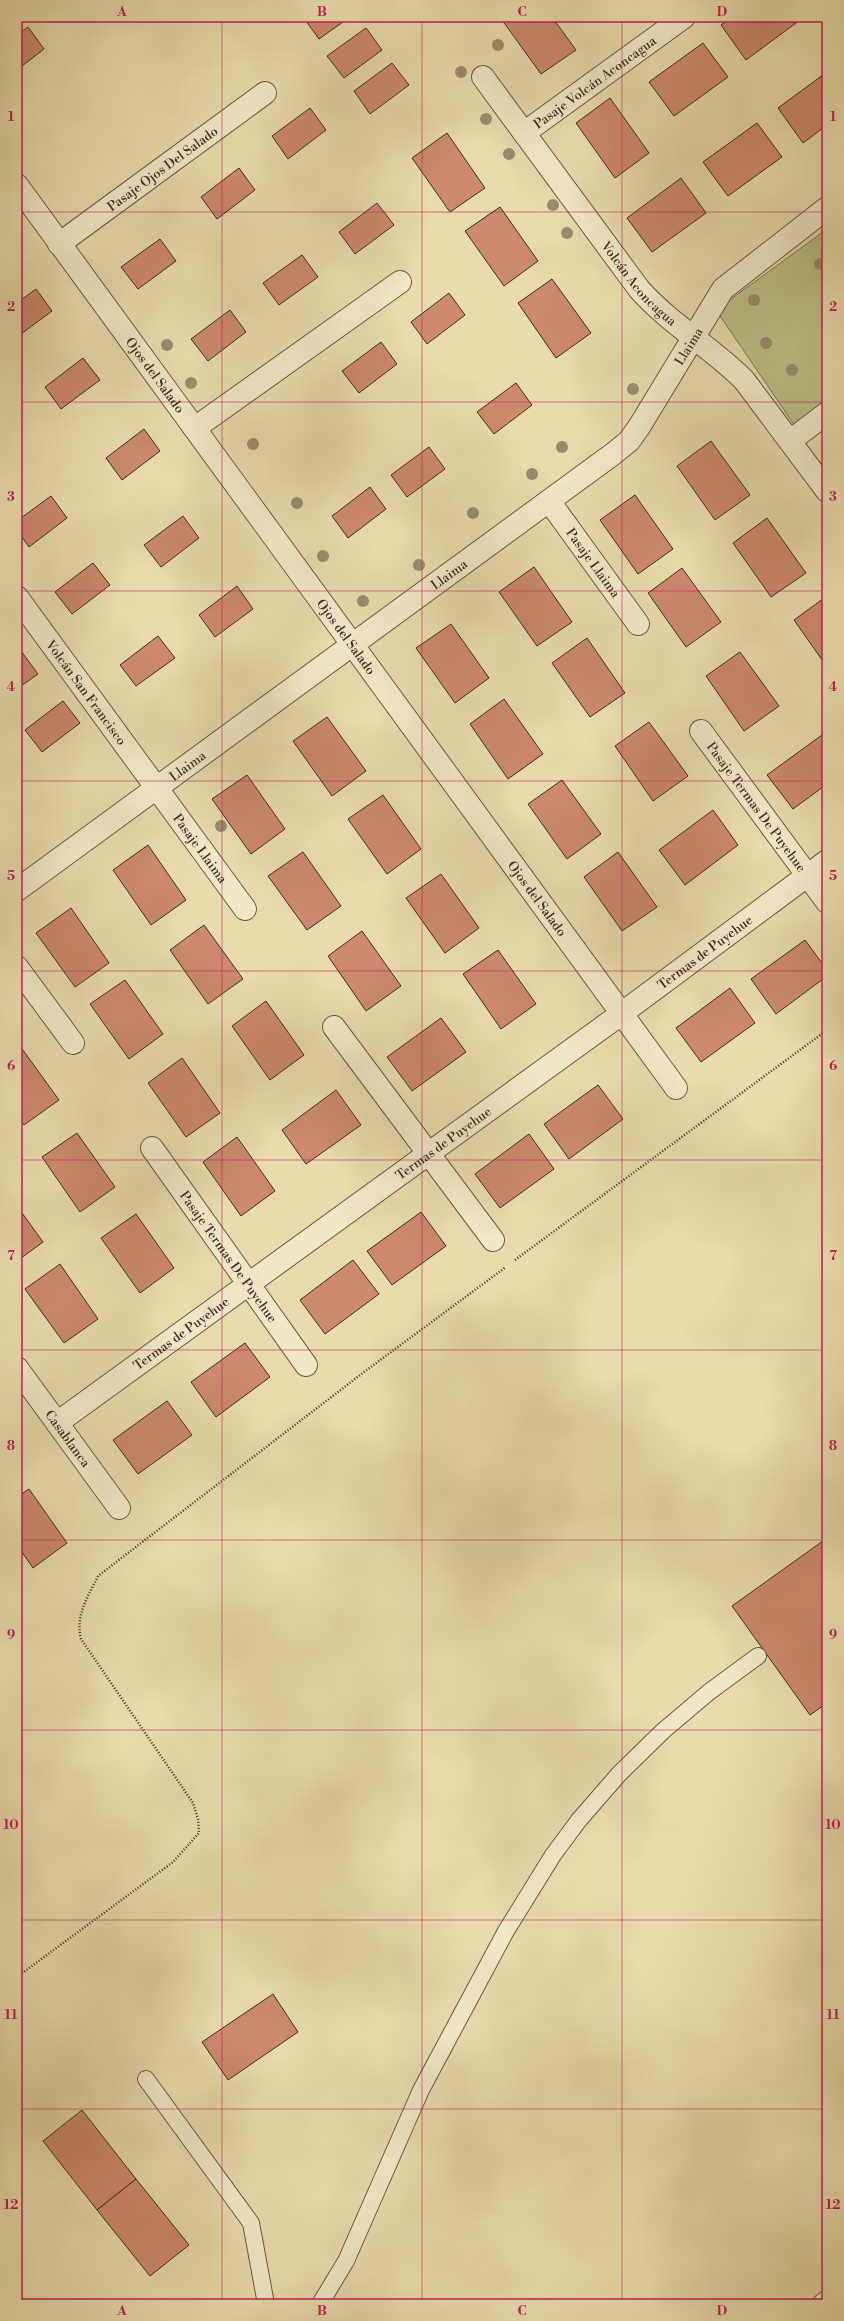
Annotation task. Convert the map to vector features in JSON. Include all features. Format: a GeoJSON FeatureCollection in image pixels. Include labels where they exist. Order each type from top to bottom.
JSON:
{"type":"FeatureCollection","features":[{"type":"Feature","properties":{"kind":"street","name":"Pasaje Volcán Aconcagua"},"geometry":{"type":"LineString","coordinates":[[524,133],[684,17]]}},
{"type":"Feature","properties":{"kind":"street","name":"Volcán Aconcagua"},"geometry":{"type":"LineString","coordinates":[[483,77],[639,289],[653,305],[730,366],[744,380],[827,491]]}},
{"type":"Feature","properties":{"kind":"street","name":"Pasaje Ojos Del Salado"},"geometry":{"type":"LineString","coordinates":[[60,244],[266,93]]}},
{"type":"Feature","properties":{"kind":"street","name":"Ojos del Salado"},"geometry":{"type":"LineString","coordinates":[[17,185],[676,1088]]}},
{"type":"Feature","properties":{"kind":"street","name":"Llaima"},"geometry":{"type":"LineString","coordinates":[[17,890],[353,645],[629,441],[723,289],[827,208]]}},
{"type":"Feature","properties":{"kind":"street"},"geometry":{"type":"LineString","coordinates":[[195,428],[400,282]]}},
{"type":"Feature","properties":{"kind":"street"},"geometry":{"type":"LineString","coordinates":[[790,441],[827,413]]}},
{"type":"Feature","properties":{"kind":"street","name":"Pasaje Llaima"},"geometry":{"type":"LineString","coordinates":[[549,501],[638,624]]}},
{"type":"Feature","properties":{"kind":"street","name":"Volcán San Francisco"},"geometry":{"type":"LineString","coordinates":[[17,597],[156,789]]}},
{"type":"Feature","properties":{"kind":"street","name":"Pasaje Termas De Puyehue"},"geometry":{"type":"LineString","coordinates":[[701,731],[827,902]]}},
{"type":"Feature","properties":{"kind":"street","name":"Pasaje Llaima"},"geometry":{"type":"LineString","coordinates":[[156,789],[245,909]]}},
{"type":"Feature","properties":{"kind":"street","name":"Termas de Puyehue"},"geometry":{"type":"LineString","coordinates":[[58,1423],[621,1014],[827,861]]}},
{"type":"Feature","properties":{"kind":"street"},"geometry":{"type":"LineString","coordinates":[[17,967],[73,1043]]}},
{"type":"Feature","properties":{"kind":"street"},"geometry":{"type":"LineString","coordinates":[[334,1027],[493,1240]]}},
{"type":"Feature","properties":{"kind":"street","name":"Pasaje Termas De Puyehue"},"geometry":{"type":"LineString","coordinates":[[152,1148],[306,1365]]}},
{"type":"Feature","properties":{"kind":"street","name":"Casablanca"},"geometry":{"type":"LineString","coordinates":[[17,1368],[119,1508]]}},
{"type":"Feature","properties":{"kind":"lane"},"geometry":{"type":"LineString","coordinates":[[320,2304],[346,2261],[421,2090],[506,1931],[553,1855],[619,1774],[663,1730],[709,1692],[758,1656]]}},
{"type":"Feature","properties":{"kind":"lane"},"geometry":{"type":"LineString","coordinates":[[146,2079],[251,2223],[266,2304]]}},
{"type":"Feature","properties":{"kind":"path"},"geometry":{"type":"LineString","coordinates":[[17,1977],[173,1862],[199,1833],[198,1819],[193,1803],[81,1639],[78,1628],[82,1608],[98,1576],[364,1372],[827,1030]]}},
{"type":"Feature","properties":{"kind":"green space"},"geometry":{"type":"Polygon","coordinates":[[[827,229],[827,401],[795,426],[716,310],[827,229]]]}},
{"type":"Feature","properties":{"kind":"building"},"geometry":{"type":"Polygon","coordinates":[[[303,17],[350,17],[319,39],[303,17]]]}},
{"type":"Feature","properties":{"kind":"building"},"geometry":{"type":"Polygon","coordinates":[[[507,17],[552,17],[576,50],[541,74],[502,20],[507,17]]]}},
{"type":"Feature","properties":{"kind":"building"},"geometry":{"type":"Polygon","coordinates":[[[733,17],[798,17],[800,20],[746,60],[721,25],[733,17]]]}},
{"type":"Feature","properties":{"kind":"building"},"geometry":{"type":"Polygon","coordinates":[[[28,27],[44,49],[17,70],[17,35],[28,27]]]}},
{"type":"Feature","properties":{"kind":"building"},"geometry":{"type":"Polygon","coordinates":[[[366,28],[382,50],[344,78],[327,56],[366,28]]]}},
{"type":"Feature","properties":{"kind":"building"},"geometry":{"type":"Polygon","coordinates":[[[703,43],[728,77],[674,116],[649,82],[703,43]]]}},
{"type":"Feature","properties":{"kind":"building"},"geometry":{"type":"Polygon","coordinates":[[[392,63],[409,85],[370,114],[354,91],[392,63]]]}},
{"type":"Feature","properties":{"kind":"building"},"geometry":{"type":"Polygon","coordinates":[[[827,72],[827,125],[803,143],[778,108],[827,72]]]}},
{"type":"Feature","properties":{"kind":"building"},"geometry":{"type":"Polygon","coordinates":[[[610,98],[649,153],[615,178],[576,123],[610,98]]]}},
{"type":"Feature","properties":{"kind":"building"},"geometry":{"type":"Polygon","coordinates":[[[310,108],[326,130],[288,159],[272,136],[310,108]]]}},
{"type":"Feature","properties":{"kind":"building"},"geometry":{"type":"Polygon","coordinates":[[[757,123],[782,157],[728,196],[703,162],[757,123]]]}},
{"type":"Feature","properties":{"kind":"building"},"geometry":{"type":"Polygon","coordinates":[[[447,133],[485,188],[450,212],[412,158],[447,133]]]}},
{"type":"Feature","properties":{"kind":"building"},"geometry":{"type":"Polygon","coordinates":[[[239,168],[255,190],[217,219],[201,197],[239,168]]]}},
{"type":"Feature","properties":{"kind":"building"},"geometry":{"type":"Polygon","coordinates":[[[681,178],[706,213],[652,252],[627,218],[681,178]]]}},
{"type":"Feature","properties":{"kind":"building"},"geometry":{"type":"Polygon","coordinates":[[[377,203],[394,225],[355,254],[339,232],[377,203]]]}},
{"type":"Feature","properties":{"kind":"building"},"geometry":{"type":"Polygon","coordinates":[[[500,207],[538,261],[504,286],[465,231],[500,207]]]}},
{"type":"Feature","properties":{"kind":"building"},"geometry":{"type":"Polygon","coordinates":[[[160,239],[176,261],[138,289],[121,267],[160,239]]]}},
{"type":"Feature","properties":{"kind":"building"},"geometry":{"type":"Polygon","coordinates":[[[302,255],[318,277],[279,305],[263,283],[302,255]]]}},
{"type":"Feature","properties":{"kind":"building"},"geometry":{"type":"Polygon","coordinates":[[[552,279],[591,333],[556,358],[518,303],[552,279]]]}},
{"type":"Feature","properties":{"kind":"building"},"geometry":{"type":"Polygon","coordinates":[[[36,289],[52,311],[17,337],[17,303],[36,289]]]}},
{"type":"Feature","properties":{"kind":"building"},"geometry":{"type":"Polygon","coordinates":[[[449,293],[465,315],[427,344],[411,322],[449,293]]]}},
{"type":"Feature","properties":{"kind":"building"},"geometry":{"type":"Polygon","coordinates":[[[230,310],[246,332],[208,361],[191,339],[230,310]]]}},
{"type":"Feature","properties":{"kind":"building"},"geometry":{"type":"Polygon","coordinates":[[[381,342],[397,364],[359,393],[342,371],[381,342]]]}},
{"type":"Feature","properties":{"kind":"building"},"geometry":{"type":"Polygon","coordinates":[[[83,358],[100,380],[61,409],[45,387],[83,358]]]}},
{"type":"Feature","properties":{"kind":"building"},"geometry":{"type":"Polygon","coordinates":[[[516,383],[532,405],[494,434],[477,412],[516,383]]]}},
{"type":"Feature","properties":{"kind":"building"},"geometry":{"type":"Polygon","coordinates":[[[144,429],[160,451],[122,480],[106,458],[144,429]]]}},
{"type":"Feature","properties":{"kind":"building"},"geometry":{"type":"Polygon","coordinates":[[[711,441],[750,495],[715,520],[677,466],[711,441]]]}},
{"type":"Feature","properties":{"kind":"building"},"geometry":{"type":"Polygon","coordinates":[[[429,447],[445,469],[407,497],[391,475],[429,447]]]}},
{"type":"Feature","properties":{"kind":"building"},"geometry":{"type":"Polygon","coordinates":[[[370,487],[386,509],[348,538],[332,516],[370,487]]]}},
{"type":"Feature","properties":{"kind":"building"},"geometry":{"type":"Polygon","coordinates":[[[635,495],[673,549],[638,574],[600,520],[635,495]]]}},
{"type":"Feature","properties":{"kind":"building"},"geometry":{"type":"Polygon","coordinates":[[[51,496],[67,518],[29,547],[17,530],[17,521],[51,496]]]}},
{"type":"Feature","properties":{"kind":"building"},"geometry":{"type":"Polygon","coordinates":[[[183,516],[199,538],[161,567],[144,545],[183,516]]]}},
{"type":"Feature","properties":{"kind":"building"},"geometry":{"type":"Polygon","coordinates":[[[767,518],[806,573],[771,597],[733,543],[767,518]]]}},
{"type":"Feature","properties":{"kind":"building"},"geometry":{"type":"Polygon","coordinates":[[[93,563],[110,585],[72,614],[55,592],[93,563]]]}},
{"type":"Feature","properties":{"kind":"building"},"geometry":{"type":"Polygon","coordinates":[[[534,567],[572,622],[537,646],[499,592],[534,567]]]}},
{"type":"Feature","properties":{"kind":"building"},"geometry":{"type":"Polygon","coordinates":[[[682,568],[721,622],[686,647],[648,593],[682,568]]]}},
{"type":"Feature","properties":{"kind":"building"},"geometry":{"type":"Polygon","coordinates":[[[237,586],[253,609],[215,637],[199,615],[237,586]]]}},
{"type":"Feature","properties":{"kind":"building"},"geometry":{"type":"Polygon","coordinates":[[[827,596],[827,667],[794,620],[827,596]]]}},
{"type":"Feature","properties":{"kind":"building"},"geometry":{"type":"Polygon","coordinates":[[[451,624],[489,678],[455,703],[416,648],[451,624]]]}},
{"type":"Feature","properties":{"kind":"building"},"geometry":{"type":"Polygon","coordinates":[[[158,636],[175,658],[136,686],[120,665],[158,636]]]}},
{"type":"Feature","properties":{"kind":"building"},"geometry":{"type":"Polygon","coordinates":[[[587,638],[625,693],[590,717],[552,663],[587,638]]]}},
{"type":"Feature","properties":{"kind":"building"},"geometry":{"type":"Polygon","coordinates":[[[21,651],[38,674],[17,689],[17,654],[21,651]]]}},
{"type":"Feature","properties":{"kind":"building"},"geometry":{"type":"Polygon","coordinates":[[[740,652],[779,706],[744,731],[706,676],[740,652]]]}},
{"type":"Feature","properties":{"kind":"building"},"geometry":{"type":"Polygon","coordinates":[[[504,699],[543,754],[508,779],[470,724],[504,699]]]}},
{"type":"Feature","properties":{"kind":"building"},"geometry":{"type":"Polygon","coordinates":[[[63,701],[80,723],[42,752],[25,730],[63,701]]]}},
{"type":"Feature","properties":{"kind":"building"},"geometry":{"type":"Polygon","coordinates":[[[327,717],[366,771],[332,796],[293,741],[327,717]]]}},
{"type":"Feature","properties":{"kind":"building"},"geometry":{"type":"Polygon","coordinates":[[[649,722],[688,776],[653,801],[615,746],[649,722]]]}},
{"type":"Feature","properties":{"kind":"building"},"geometry":{"type":"Polygon","coordinates":[[[822,735],[827,742],[827,784],[793,809],[767,775],[822,735]]]}},
{"type":"Feature","properties":{"kind":"building"},"geometry":{"type":"Polygon","coordinates":[[[247,775],[285,829],[251,854],[212,799],[247,775]]]}},
{"type":"Feature","properties":{"kind":"building"},"geometry":{"type":"Polygon","coordinates":[[[562,780],[601,834],[567,859],[528,804],[562,780]]]}},
{"type":"Feature","properties":{"kind":"building"},"geometry":{"type":"Polygon","coordinates":[[[383,795],[421,849],[387,874],[348,819],[383,795]]]}},
{"type":"Feature","properties":{"kind":"building"},"geometry":{"type":"Polygon","coordinates":[[[713,810],[738,845],[685,885],[659,850],[713,810]]]}},
{"type":"Feature","properties":{"kind":"building"},"geometry":{"type":"Polygon","coordinates":[[[148,845],[186,900],[151,925],[113,870],[148,845]]]}},
{"type":"Feature","properties":{"kind":"building"},"geometry":{"type":"Polygon","coordinates":[[[303,852],[341,906],[307,930],[268,876],[303,852]]]}},
{"type":"Feature","properties":{"kind":"building"},"geometry":{"type":"Polygon","coordinates":[[[618,852],[657,907],[622,931],[584,877],[618,852]]]}},
{"type":"Feature","properties":{"kind":"building"},"geometry":{"type":"Polygon","coordinates":[[[441,874],[479,928],[445,953],[406,898],[441,874]]]}},
{"type":"Feature","properties":{"kind":"building"},"geometry":{"type":"Polygon","coordinates":[[[71,908],[109,963],[75,987],[36,933],[71,908]]]}},
{"type":"Feature","properties":{"kind":"building"},"geometry":{"type":"Polygon","coordinates":[[[204,925],[243,979],[208,1004],[170,950],[204,925]]]}},
{"type":"Feature","properties":{"kind":"building"},"geometry":{"type":"Polygon","coordinates":[[[362,931],[401,986],[366,1011],[328,956],[362,931]]]}},
{"type":"Feature","properties":{"kind":"building"},"geometry":{"type":"Polygon","coordinates":[[[805,940],[827,970],[827,976],[776,1014],[751,979],[805,940]]]}},
{"type":"Feature","properties":{"kind":"building"},"geometry":{"type":"Polygon","coordinates":[[[498,950],[536,1004],[501,1029],[463,974],[498,950]]]}},
{"type":"Feature","properties":{"kind":"building"},"geometry":{"type":"Polygon","coordinates":[[[125,980],[163,1034],[129,1059],[90,1004],[125,980]]]}},
{"type":"Feature","properties":{"kind":"building"},"geometry":{"type":"Polygon","coordinates":[[[730,988],[755,1023],[701,1062],[676,1028],[730,988]]]}},
{"type":"Feature","properties":{"kind":"building"},"geometry":{"type":"Polygon","coordinates":[[[266,1001],[304,1055],[270,1080],[232,1026],[266,1001]]]}},
{"type":"Feature","properties":{"kind":"building"},"geometry":{"type":"Polygon","coordinates":[[[441,1018],[466,1052],[412,1091],[387,1057],[441,1018]]]}},
{"type":"Feature","properties":{"kind":"building"},"geometry":{"type":"Polygon","coordinates":[[[20,1046],[59,1100],[24,1125],[17,1115],[17,1048],[20,1046]]]}},
{"type":"Feature","properties":{"kind":"building"},"geometry":{"type":"Polygon","coordinates":[[[182,1058],[220,1113],[186,1137],[148,1083],[182,1058]]]}},
{"type":"Feature","properties":{"kind":"building"},"geometry":{"type":"Polygon","coordinates":[[[598,1085],[623,1119],[569,1159],[544,1124],[598,1085]]]}},
{"type":"Feature","properties":{"kind":"building"},"geometry":{"type":"Polygon","coordinates":[[[336,1090],[361,1125],[306,1164],[282,1130],[336,1090]]]}},
{"type":"Feature","properties":{"kind":"building"},"geometry":{"type":"Polygon","coordinates":[[[77,1133],[115,1187],[80,1212],[42,1157],[77,1133]]]}},
{"type":"Feature","properties":{"kind":"building"},"geometry":{"type":"Polygon","coordinates":[[[529,1134],[554,1169],[500,1208],[475,1174],[529,1134]]]}},
{"type":"Feature","properties":{"kind":"building"},"geometry":{"type":"Polygon","coordinates":[[[237,1137],[275,1191],[241,1216],[203,1162],[237,1137]]]}},
{"type":"Feature","properties":{"kind":"building"},"geometry":{"type":"Polygon","coordinates":[[[17,1206],[43,1242],[17,1261],[17,1206]]]}},
{"type":"Feature","properties":{"kind":"building"},"geometry":{"type":"Polygon","coordinates":[[[421,1212],[446,1246],[392,1285],[367,1251],[421,1212]]]}},
{"type":"Feature","properties":{"kind":"building"},"geometry":{"type":"Polygon","coordinates":[[[136,1214],[174,1268],[140,1293],[101,1238],[136,1214]]]}},
{"type":"Feature","properties":{"kind":"building"},"geometry":{"type":"Polygon","coordinates":[[[353,1260],[379,1294],[325,1334],[300,1300],[353,1260]]]}},
{"type":"Feature","properties":{"kind":"building"},"geometry":{"type":"Polygon","coordinates":[[[60,1264],[98,1319],[64,1343],[25,1289],[60,1264]]]}},
{"type":"Feature","properties":{"kind":"building"},"geometry":{"type":"Polygon","coordinates":[[[245,1343],[270,1377],[216,1417],[191,1382],[245,1343]]]}},
{"type":"Feature","properties":{"kind":"building"},"geometry":{"type":"Polygon","coordinates":[[[167,1401],[192,1435],[138,1474],[113,1440],[167,1401]]]}},
{"type":"Feature","properties":{"kind":"building"},"geometry":{"type":"Polygon","coordinates":[[[29,1489],[67,1543],[33,1568],[17,1545],[17,1497],[29,1489]]]}},
{"type":"Feature","properties":{"kind":"building"},"geometry":{"type":"Polygon","coordinates":[[[827,1538],[827,1703],[810,1715],[732,1606],[827,1538]]]}},
{"type":"Feature","properties":{"kind":"building"},"geometry":{"type":"Polygon","coordinates":[[[273,1994],[298,2032],[228,2080],[202,2042],[273,1994]]]}},
{"type":"Feature","properties":{"kind":"building"},"geometry":{"type":"Polygon","coordinates":[[[82,2110],[136,2179],[97,2210],[43,2141],[82,2110]]]}},
{"type":"Feature","properties":{"kind":"building"},"geometry":{"type":"Polygon","coordinates":[[[136,2179],[189,2245],[150,2276],[97,2210],[136,2179]]]}}]}
